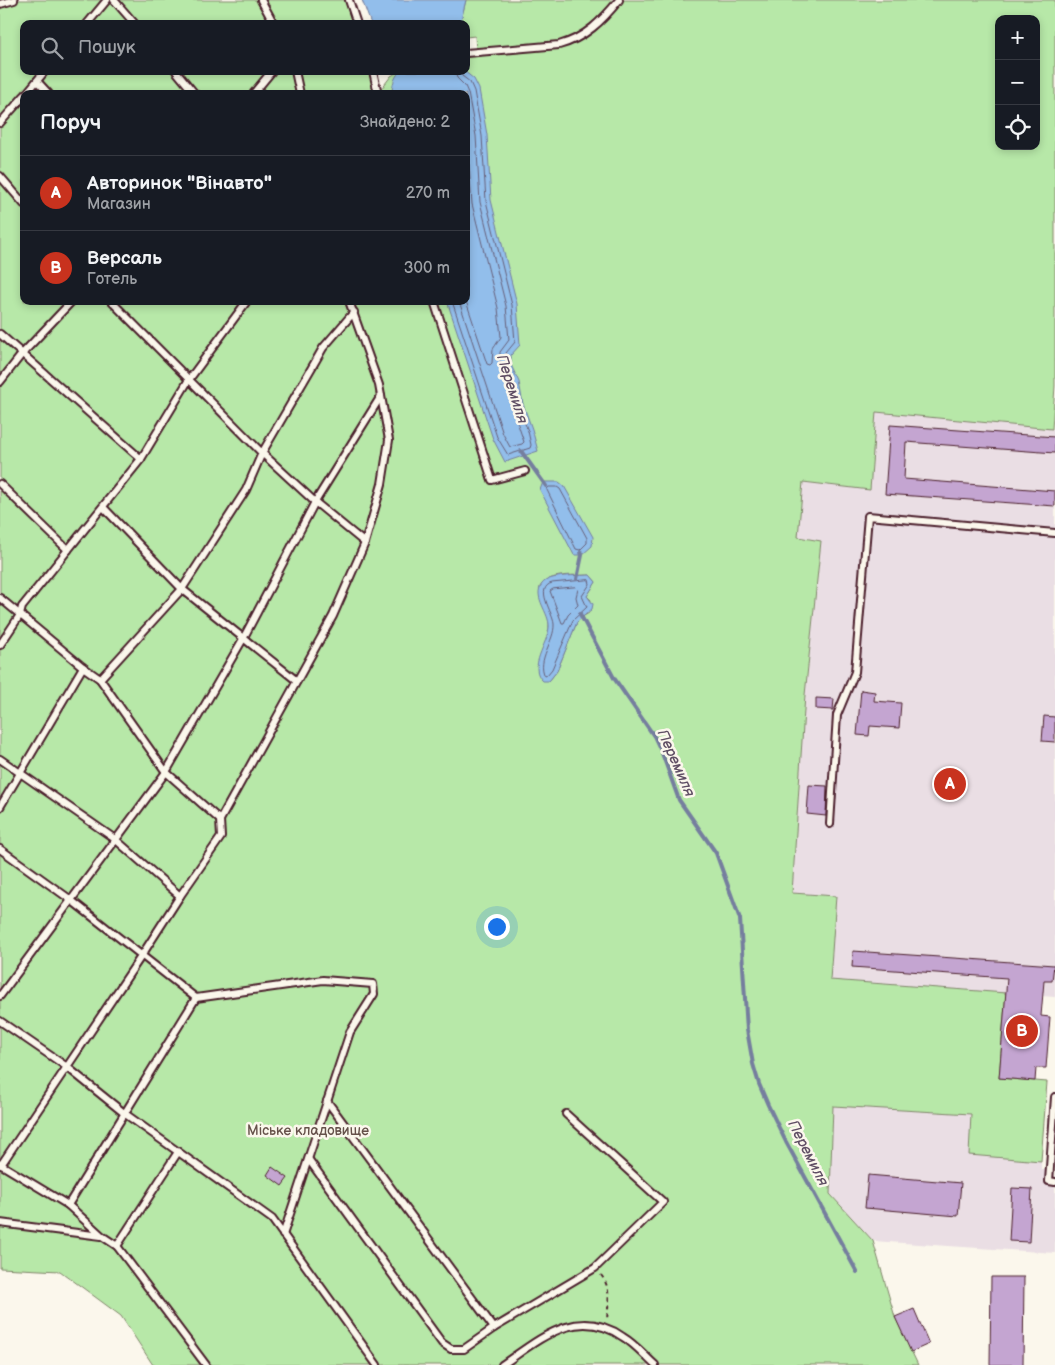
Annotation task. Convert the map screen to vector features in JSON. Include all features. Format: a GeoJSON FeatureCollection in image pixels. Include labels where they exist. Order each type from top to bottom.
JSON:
{"type":"FeatureCollection","features":[{"type":"Feature","properties":{"kind":"lane"},"geometry":{"type":"LineString","coordinates":[[0,4],[14,0]]}},
{"type":"Feature","properties":{"kind":"lane"},"geometry":{"type":"LineString","coordinates":[[90,20],[107,0]]}},
{"type":"Feature","properties":{"kind":"lane"},"geometry":{"type":"LineString","coordinates":[[114,0],[132,20]]}},
{"type":"Feature","properties":{"kind":"lane"},"geometry":{"type":"LineString","coordinates":[[261,0],[272,20]]}},
{"type":"Feature","properties":{"kind":"lane"},"geometry":{"type":"LineString","coordinates":[[349,0],[356,20]]}},
{"type":"Feature","properties":{"kind":"lane"},"geometry":{"type":"LineString","coordinates":[[470,53],[559,45],[573,41],[590,30],[619,0]]}},
{"type":"Feature","properties":{"kind":"lane"},"geometry":{"type":"LineString","coordinates":[[29,90],[42,75]]}},
{"type":"Feature","properties":{"kind":"lane"},"geometry":{"type":"LineString","coordinates":[[179,75],[192,90]]}},
{"type":"Feature","properties":{"kind":"lane"},"geometry":{"type":"LineString","coordinates":[[256,90],[269,75]]}},
{"type":"Feature","properties":{"kind":"lane"},"geometry":{"type":"LineString","coordinates":[[296,75],[299,90]]}},
{"type":"Feature","properties":{"kind":"lane"},"geometry":{"type":"LineString","coordinates":[[374,75],[377,90]]}},
{"type":"Feature","properties":{"kind":"lane"},"geometry":{"type":"LineString","coordinates":[[37,81],[45,90]]}},
{"type":"Feature","properties":{"kind":"lane"},"geometry":{"type":"LineString","coordinates":[[0,123],[20,101]]}},
{"type":"Feature","properties":{"kind":"lane"},"geometry":{"type":"LineString","coordinates":[[0,176],[20,199]]}},
{"type":"Feature","properties":{"kind":"lane"},"geometry":{"type":"LineString","coordinates":[[0,382],[22,354],[68,305]]}},
{"type":"Feature","properties":{"kind":"lane"},"geometry":{"type":"LineString","coordinates":[[115,305],[188,381],[262,453],[315,502],[366,543]]}},
{"type":"Feature","properties":{"kind":"lane"},"geometry":{"type":"LineString","coordinates":[[0,645],[20,615],[22,607],[141,460],[188,381],[244,305]]}},
{"type":"Feature","properties":{"kind":"lane"},"geometry":{"type":"LineString","coordinates":[[206,1365],[117,1246],[102,1236],[68,1205],[0,1164],[221,837],[220,820],[333,616],[366,543],[382,484],[389,440],[378,385],[351,305]]}},
{"type":"Feature","properties":{"kind":"lane"},"geometry":{"type":"LineString","coordinates":[[435,305],[492,480],[526,471]]}},
{"type":"Feature","properties":{"kind":"lane"},"geometry":{"type":"LineString","coordinates":[[100,679],[182,588],[246,490],[262,453],[315,362],[324,348],[354,312]]}},
{"type":"Feature","properties":{"kind":"lane"},"geometry":{"type":"LineString","coordinates":[[0,334],[141,460]]}},
{"type":"Feature","properties":{"kind":"lane"},"geometry":{"type":"LineString","coordinates":[[0,996],[166,772],[243,639],[315,502],[381,396]]}},
{"type":"Feature","properties":{"kind":"lane"},"geometry":{"type":"LineString","coordinates":[[0,484],[68,550]]}},
{"type":"Feature","properties":{"kind":"lane"},"geometry":{"type":"LineString","coordinates":[[104,508],[182,588],[297,681]]}},
{"type":"Feature","properties":{"kind":"lane"},"geometry":{"type":"LineString","coordinates":[[830,824],[837,715],[855,672],[868,516],[1055,533]]}},
{"type":"Feature","properties":{"kind":"lane"},"geometry":{"type":"LineString","coordinates":[[0,598],[100,679],[166,772],[220,820]]}},
{"type":"Feature","properties":{"kind":"lane"},"geometry":{"type":"LineString","coordinates":[[0,807],[83,667]]}},
{"type":"Feature","properties":{"kind":"lane"},"geometry":{"type":"LineString","coordinates":[[0,759],[115,839],[180,896]]}},
{"type":"Feature","properties":{"kind":"lane"},"geometry":{"type":"LineString","coordinates":[[0,849],[71,900],[196,998],[323,980],[373,984],[374,994],[350,1032],[283,1235]]}},
{"type":"Feature","properties":{"kind":"lane"},"geometry":{"type":"LineString","coordinates":[[68,1205],[196,998]]}},
{"type":"Feature","properties":{"kind":"lane"},"geometry":{"type":"LineString","coordinates":[[0,1021],[67,1067],[124,1113],[272,1219],[378,1365]]}},
{"type":"Feature","properties":{"kind":"lane"},"geometry":{"type":"LineString","coordinates":[[1055,1096],[1049,1181],[1055,1182]]}},
{"type":"Feature","properties":{"kind":"lane"},"geometry":{"type":"LineString","coordinates":[[327,1101],[494,1328]]}},
{"type":"Feature","properties":{"kind":"lane"},"geometry":{"type":"LineString","coordinates":[[309,1160],[442,1343],[452,1348],[464,1349],[494,1328],[595,1268],[663,1202],[566,1114]]}},
{"type":"Feature","properties":{"kind":"lane"},"geometry":{"type":"LineString","coordinates":[[117,1246],[178,1152]]}},
{"type":"Feature","properties":{"kind":"lane"},"geometry":{"type":"LineString","coordinates":[[0,1224],[102,1236]]}},
{"type":"Feature","properties":{"kind":"lane"},"geometry":{"type":"LineString","coordinates":[[502,1365],[539,1339],[567,1325],[585,1323],[606,1328],[624,1336],[655,1365]]}},
{"type":"Feature","properties":{"kind":"path"},"geometry":{"type":"LineString","coordinates":[[595,1268],[606,1281],[609,1294],[606,1328]]}},
{"type":"Feature","properties":{"kind":"shaded area"},"geometry":{"type":"Polygon","coordinates":[[[876,412],[1055,429],[1055,997],[829,980],[836,896],[792,893],[805,695],[821,541],[798,537],[803,482],[870,490],[876,412]]]}},
{"type":"Feature","properties":{"kind":"shaded area"},"geometry":{"type":"Polygon","coordinates":[[[833,1106],[971,1114],[970,1155],[1041,1161],[1041,1169],[1055,1171],[1055,1253],[873,1241],[830,1194],[833,1106]]]}},
{"type":"Feature","properties":{"kind":"green space","name":"Міське кладовище"},"geometry":{"type":"Polygon","coordinates":[[[0,0],[349,0],[356,20],[20,20],[20,75],[374,75],[377,90],[20,90],[20,305],[470,305],[470,90],[380,90],[393,75],[470,75],[470,53],[476,52],[475,36],[470,37],[470,20],[461,20],[466,0],[1055,0],[1055,386],[1052,429],[876,412],[870,490],[803,482],[798,537],[821,541],[805,695],[792,893],[836,896],[830,980],[1006,993],[999,1078],[1047,1082],[1041,1161],[969,1155],[971,1114],[833,1106],[830,1194],[873,1241],[895,1317],[918,1365],[153,1365],[121,1316],[60,1271],[0,1268],[0,0]],[[570,575],[549,579],[540,587],[547,610],[549,628],[547,640],[540,657],[538,673],[549,681],[557,671],[577,622],[589,613],[591,600],[587,596],[596,582],[590,575],[570,575]]]}},
{"type":"Feature","properties":{"kind":"water"},"geometry":{"type":"Polygon","coordinates":[[[362,0],[466,0],[461,20],[370,20],[362,0]]]}},
{"type":"Feature","properties":{"kind":"water"},"geometry":{"type":"Polygon","coordinates":[[[469,75],[474,79],[479,89],[487,135],[491,200],[517,304],[520,345],[511,355],[511,365],[519,382],[523,404],[538,451],[505,462],[493,439],[448,305],[470,305],[470,90],[392,90],[396,76],[469,75]]]}},
{"type":"Feature","properties":{"kind":"water"},"geometry":{"type":"Polygon","coordinates":[[[543,482],[559,482],[564,486],[593,537],[592,546],[582,555],[574,555],[540,490],[543,482]]]}},
{"type":"Feature","properties":{"kind":"water"},"geometry":{"type":"Polygon","coordinates":[[[590,575],[596,582],[587,596],[593,604],[592,609],[577,622],[557,671],[549,681],[543,681],[537,669],[548,634],[549,622],[540,600],[539,589],[542,584],[551,579],[564,576],[590,575]]]}},
{"type":"Feature","properties":{"kind":"building"},"geometry":{"type":"Polygon","coordinates":[[[890,425],[1055,437],[1055,453],[906,442],[904,479],[1055,491],[1055,506],[885,494],[890,425]]]}},
{"type":"Feature","properties":{"kind":"building"},"geometry":{"type":"Polygon","coordinates":[[[861,690],[875,692],[874,701],[901,703],[899,728],[870,726],[869,736],[857,735],[861,690]]]}},
{"type":"Feature","properties":{"kind":"building"},"geometry":{"type":"Polygon","coordinates":[[[816,698],[834,699],[833,710],[816,709],[816,698]]]}},
{"type":"Feature","properties":{"kind":"building"},"geometry":{"type":"Polygon","coordinates":[[[1044,716],[1055,717],[1055,742],[1042,741],[1044,716]]]}},
{"type":"Feature","properties":{"kind":"building"},"geometry":{"type":"Polygon","coordinates":[[[809,785],[827,786],[826,816],[807,814],[809,785]]]}},
{"type":"Feature","properties":{"kind":"building"},"geometry":{"type":"Polygon","coordinates":[[[853,951],[1054,965],[1052,981],[1044,981],[1041,1016],[1050,1017],[1046,1068],[1036,1068],[1035,1081],[999,1078],[1007,978],[852,967],[853,951]]]}},
{"type":"Feature","properties":{"kind":"building"},"geometry":{"type":"Polygon","coordinates":[[[272,1167],[288,1178],[282,1186],[267,1175],[272,1167]]]}},
{"type":"Feature","properties":{"kind":"building"},"geometry":{"type":"Polygon","coordinates":[[[868,1175],[961,1183],[958,1216],[865,1208],[868,1175]]]}},
{"type":"Feature","properties":{"kind":"building"},"geometry":{"type":"Polygon","coordinates":[[[1012,1188],[1032,1189],[1029,1242],[1009,1241],[1012,1188]]]}},
{"type":"Feature","properties":{"kind":"building"},"geometry":{"type":"Polygon","coordinates":[[[991,1277],[1024,1277],[1023,1365],[990,1365],[991,1277]]]}},
{"type":"Feature","properties":{"kind":"building"},"geometry":{"type":"Polygon","coordinates":[[[914,1309],[929,1344],[911,1352],[895,1317],[914,1309]]]}},
{"type":"Feature","properties":{"kind":"waterway","name":"Перемиля"},"geometry":{"type":"LineString","coordinates":[[521,451],[546,486]]}},
{"type":"Feature","properties":{"kind":"waterway","name":"Перемиля"},"geometry":{"type":"LineString","coordinates":[[577,579],[581,552]]}},
{"type":"Feature","properties":{"kind":"waterway","name":"Перемиля"},"geometry":{"type":"LineString","coordinates":[[580,614],[614,678],[654,736],[679,800],[716,853],[740,919],[747,1030],[753,1064],[759,1084],[786,1142],[857,1272]]}},
{"type":"Feature","properties":{"kind":"place","name":"Авторинок \"Вінавто\""},"geometry":{"type":"Point","coordinates":[950,784]}},
{"type":"Feature","properties":{"kind":"place","name":"Версаль"},"geometry":{"type":"Point","coordinates":[1022,1031]}}]}
